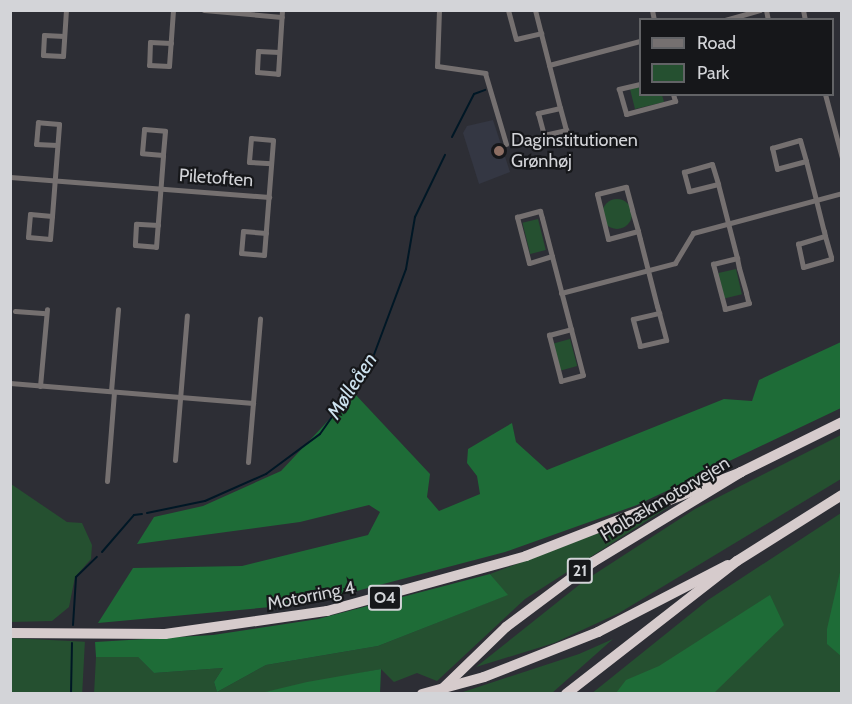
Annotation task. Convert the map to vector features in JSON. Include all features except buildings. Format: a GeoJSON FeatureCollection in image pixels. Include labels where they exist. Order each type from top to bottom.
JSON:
{"type":"FeatureCollection","features":[{"type":"Feature","properties":{"kind":"highway","name":"Holbækmotorvejen"},"geometry":{"type":"LineString","coordinates":[[438,693],[544,596],[741,472],[842,422]]}},
{"type":"Feature","properties":{"kind":"highway","name":"Motorring 4"},"geometry":{"type":"LineString","coordinates":[[10,633],[165,634],[327,611],[526,556],[741,472]]}},
{"type":"Feature","properties":{"kind":"highway"},"geometry":{"type":"LineString","coordinates":[[422,693],[484,677],[598,632],[737,561],[842,495]]}},
{"type":"Feature","properties":{"kind":"highway"},"geometry":{"type":"LineString","coordinates":[[566,693],[737,561]]}},
{"type":"Feature","properties":{"kind":"street"},"geometry":{"type":"LineString","coordinates":[[64,36],[44,35],[43,55],[63,57],[66,10]]}},
{"type":"Feature","properties":{"kind":"street"},"geometry":{"type":"LineString","coordinates":[[171,43],[150,42],[149,64],[169,66],[171,43],[173,10]]}},
{"type":"Feature","properties":{"kind":"street"},"geometry":{"type":"LineString","coordinates":[[204,10],[282,14],[278,74],[257,72],[258,51],[279,52]]}},
{"type":"Feature","properties":{"kind":"street"},"geometry":{"type":"LineString","coordinates":[[439,10],[437,66],[485,73],[506,144]]}},
{"type":"Feature","properties":{"kind":"street"},"geometry":{"type":"LineString","coordinates":[[508,10],[516,39],[541,33]]}},
{"type":"Feature","properties":{"kind":"street"},"geometry":{"type":"LineString","coordinates":[[535,10],[566,130],[544,135],[538,113],[560,108]]}},
{"type":"Feature","properties":{"kind":"street"},"geometry":{"type":"LineString","coordinates":[[732,18],[760,10]]}},
{"type":"Feature","properties":{"kind":"street"},"geometry":{"type":"LineString","coordinates":[[549,65],[639,41]]}},
{"type":"Feature","properties":{"kind":"street"},"geometry":{"type":"LineString","coordinates":[[639,84],[620,89],[626,114],[675,101],[674,96]]}},
{"type":"Feature","properties":{"kind":"street"},"geometry":{"type":"LineString","coordinates":[[826,96],[842,158]]}},
{"type":"Feature","properties":{"kind":"street"},"geometry":{"type":"LineString","coordinates":[[52,216],[30,214],[28,237],[50,239],[52,216],[54,181],[59,124],[38,122],[36,144],[57,145]]}},
{"type":"Feature","properties":{"kind":"street","name":"Piletoften"},"geometry":{"type":"LineString","coordinates":[[158,225],[136,224],[135,245],[156,247],[158,225],[165,131],[144,129],[142,153],[163,155]]}},
{"type":"Feature","properties":{"kind":"street","name":"Piletoften"},"geometry":{"type":"LineString","coordinates":[[266,233],[243,231],[242,253],[264,255],[266,233],[273,140],[251,138],[249,162],[271,163]]}},
{"type":"Feature","properties":{"kind":"street"},"geometry":{"type":"LineString","coordinates":[[806,161],[777,169],[772,148],[800,140],[806,161],[831,259],[803,267],[798,244],[825,236]]}},
{"type":"Feature","properties":{"kind":"street"},"geometry":{"type":"LineString","coordinates":[[718,184],[689,191],[684,171],[712,164],[718,184],[728,222],[737,258],[748,303],[725,309],[713,264],[737,258]]}},
{"type":"Feature","properties":{"kind":"street","name":"Piletoften"},"geometry":{"type":"LineString","coordinates":[[10,177],[268,197]]}},
{"type":"Feature","properties":{"kind":"street"},"geometry":{"type":"LineString","coordinates":[[638,231],[608,239],[597,195],[626,187],[638,231],[666,339],[640,346],[633,320],[659,313]]}},
{"type":"Feature","properties":{"kind":"street"},"geometry":{"type":"LineString","coordinates":[[561,292],[679,260],[693,233],[842,193]]}},
{"type":"Feature","properties":{"kind":"street"},"geometry":{"type":"LineString","coordinates":[[552,256],[529,262],[517,217],[540,211],[552,256],[561,292],[571,329],[583,375],[561,381],[549,335],[571,329]]}},
{"type":"Feature","properties":{"kind":"street"},"geometry":{"type":"LineString","coordinates":[[107,481],[118,309]]}},
{"type":"Feature","properties":{"kind":"street"},"geometry":{"type":"LineString","coordinates":[[15,311],[46,311],[40,386]]}},
{"type":"Feature","properties":{"kind":"street"},"geometry":{"type":"LineString","coordinates":[[175,460],[187,315]]}},
{"type":"Feature","properties":{"kind":"street"},"geometry":{"type":"LineString","coordinates":[[248,462],[260,319]]}},
{"type":"Feature","properties":{"kind":"street"},"geometry":{"type":"LineString","coordinates":[[13,384],[253,403]]}},
{"type":"Feature","properties":{"kind":"shaded area"},"geometry":{"type":"Polygon","coordinates":[[[493,120],[510,172],[479,184],[463,133],[467,126],[493,120]]]}},
{"type":"Feature","properties":{"kind":"green space"},"geometry":{"type":"Polygon","coordinates":[[[639,86],[639,96],[662,96],[664,102],[635,109],[630,89],[639,86]]]}},
{"type":"Feature","properties":{"kind":"green space"},"geometry":{"type":"Polygon","coordinates":[[[617,199],[623,200],[631,208],[631,220],[623,228],[617,229],[611,228],[603,220],[602,214],[603,208],[611,200],[617,199]]]}},
{"type":"Feature","properties":{"kind":"green space"},"geometry":{"type":"Polygon","coordinates":[[[538,219],[546,250],[530,254],[522,223],[538,219]]]}},
{"type":"Feature","properties":{"kind":"green space"},"geometry":{"type":"Polygon","coordinates":[[[736,269],[742,294],[724,298],[718,273],[736,269]]]}},
{"type":"Feature","properties":{"kind":"green space"},"geometry":{"type":"Polygon","coordinates":[[[570,339],[577,366],[560,371],[553,344],[570,339]]]}},
{"type":"Feature","properties":{"kind":"green space"},"geometry":{"type":"Polygon","coordinates":[[[841,342],[841,408],[637,505],[505,552],[349,593],[282,606],[98,623],[133,568],[242,566],[368,535],[380,512],[369,505],[300,522],[137,544],[154,517],[203,506],[281,471],[354,393],[430,474],[427,497],[439,511],[480,494],[477,476],[467,463],[468,449],[512,423],[516,442],[547,470],[724,399],[752,401],[759,380],[841,342]]]}},
{"type":"Feature","properties":{"kind":"green space"},"geometry":{"type":"Polygon","coordinates":[[[841,435],[841,479],[619,613],[554,643],[476,667],[584,581],[695,509],[841,435]]]}},
{"type":"Feature","properties":{"kind":"green space"},"geometry":{"type":"Polygon","coordinates":[[[11,484],[67,522],[82,523],[92,545],[91,559],[75,577],[69,607],[52,621],[11,622],[11,484]]]}},
{"type":"Feature","properties":{"kind":"green space"},"geometry":{"type":"Polygon","coordinates":[[[670,506],[525,599],[437,681],[417,673],[394,682],[381,669],[261,693],[94,694],[96,657],[138,657],[154,673],[223,668],[214,682],[217,692],[266,665],[378,646],[507,595],[490,574],[670,506]]]}},
{"type":"Feature","properties":{"kind":"green space"},"geometry":{"type":"Polygon","coordinates":[[[841,513],[841,693],[591,694],[708,600],[841,513]]]}},
{"type":"Feature","properties":{"kind":"green space"},"geometry":{"type":"Polygon","coordinates":[[[841,568],[842,656],[827,644],[827,629],[841,568]]]}},
{"type":"Feature","properties":{"kind":"green space"},"geometry":{"type":"Polygon","coordinates":[[[490,574],[508,595],[378,646],[266,665],[217,692],[214,682],[223,668],[154,673],[138,657],[96,657],[95,642],[213,635],[318,619],[490,574]]]}},
{"type":"Feature","properties":{"kind":"green space"},"geometry":{"type":"Polygon","coordinates":[[[770,595],[784,625],[714,693],[616,693],[626,680],[659,666],[770,595]]]}},
{"type":"Feature","properties":{"kind":"green space"},"geometry":{"type":"Polygon","coordinates":[[[11,638],[85,642],[82,694],[10,693],[11,638]]]}},
{"type":"Feature","properties":{"kind":"green space"},"geometry":{"type":"Polygon","coordinates":[[[613,639],[552,693],[460,693],[579,654],[613,639]]]}},
{"type":"Feature","properties":{"kind":"green space"},"geometry":{"type":"Polygon","coordinates":[[[381,669],[380,693],[261,693],[307,682],[381,669]]]}},
{"type":"Feature","properties":{"kind":"waterway"},"geometry":{"type":"LineString","coordinates":[[452,137],[474,94],[485,90]]}},
{"type":"Feature","properties":{"kind":"waterway","name":"Mølleåen"},"geometry":{"type":"LineString","coordinates":[[147,513],[205,501],[266,474],[320,434],[372,360],[406,269],[415,217],[445,155]]}},
{"type":"Feature","properties":{"kind":"waterway"},"geometry":{"type":"LineString","coordinates":[[102,552],[134,515],[142,514]]}},
{"type":"Feature","properties":{"kind":"waterway"},"geometry":{"type":"LineString","coordinates":[[73,625],[76,577],[97,557]]}},
{"type":"Feature","properties":{"kind":"waterway"},"geometry":{"type":"LineString","coordinates":[[71,694],[72,643]]}},
{"type":"Feature","properties":{"kind":"place","name":"Daginstitutionen Grønhøj"},"geometry":{"type":"Point","coordinates":[499,151]}}]}
